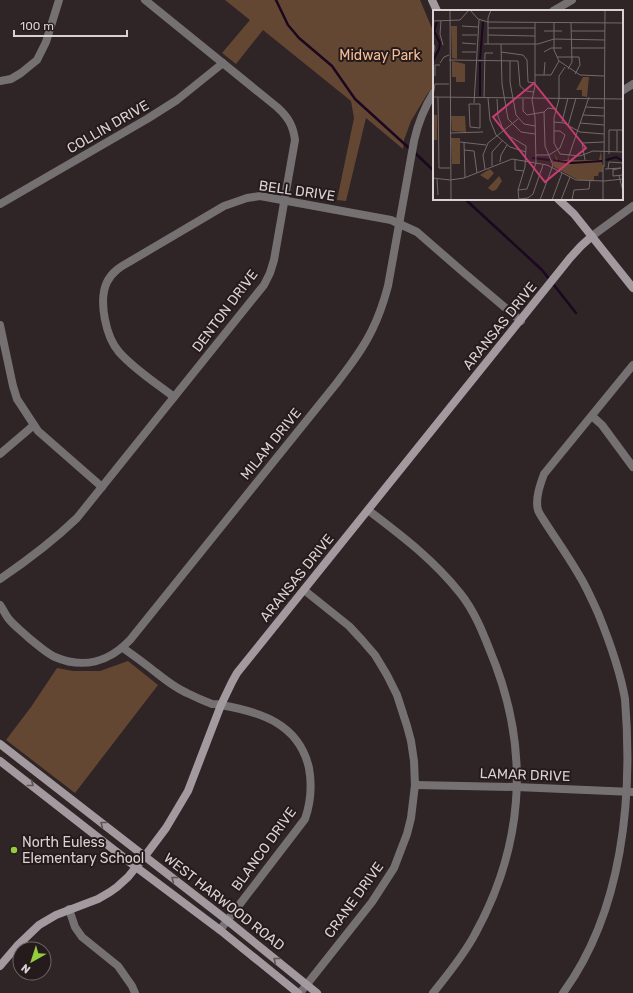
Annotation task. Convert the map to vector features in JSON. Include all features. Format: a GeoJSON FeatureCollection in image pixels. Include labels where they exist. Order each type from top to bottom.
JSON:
{"type":"FeatureCollection","features":[{"type":"Feature","properties":{"kind":"street"},"geometry":{"type":"LineString","coordinates":[[0,81],[11,79],[21,74],[37,60],[46,42],[59,0]]}},
{"type":"Feature","properties":{"kind":"street","name":"DENTON DRIVE"},"geometry":{"type":"LineString","coordinates":[[0,579],[39,552],[77,518],[264,285],[274,260],[294,140],[290,123],[286,115],[277,107],[145,0]]}},
{"type":"Feature","properties":{"kind":"street"},"geometry":{"type":"LineString","coordinates":[[432,0],[437,10]]}},
{"type":"Feature","properties":{"kind":"street"},"geometry":{"type":"LineString","coordinates":[[555,10],[572,0]]}},
{"type":"Feature","properties":{"kind":"street","name":"COLLIN DRIVE"},"geometry":{"type":"LineString","coordinates":[[0,204],[147,119],[177,100],[223,63]]}},
{"type":"Feature","properties":{"kind":"street"},"geometry":{"type":"LineString","coordinates":[[623,90],[633,84]]}},
{"type":"Feature","properties":{"kind":"street","name":"MILAM DRIVE"},"geometry":{"type":"LineString","coordinates":[[0,605],[8,618],[54,657],[80,663],[90,663],[102,660],[123,648],[336,384],[372,330],[385,299],[419,121],[433,94]]}},
{"type":"Feature","properties":{"kind":"street","name":"BELL DRIVE"},"geometry":{"type":"LineString","coordinates":[[174,397],[129,363],[118,351],[107,331],[106,325],[103,301],[107,282],[111,275],[118,269],[224,206],[247,198],[260,196],[391,220],[417,232],[521,321]]}},
{"type":"Feature","properties":{"kind":"street"},"geometry":{"type":"LineString","coordinates":[[559,200],[574,214],[633,288]]}},
{"type":"Feature","properties":{"kind":"street","name":"ARANSAS DRIVE"},"geometry":{"type":"LineString","coordinates":[[0,966],[17,946],[39,925],[56,915],[110,892],[128,877],[166,828],[188,792],[221,705],[237,673],[581,246],[592,236],[633,206]]}},
{"type":"Feature","properties":{"kind":"street"},"geometry":{"type":"LineString","coordinates":[[0,325],[2,346],[17,399],[38,431],[102,487]]}},
{"type":"Feature","properties":{"kind":"street"},"geometry":{"type":"LineString","coordinates":[[563,993],[583,963],[613,891],[622,855],[632,792],[632,760],[625,698],[617,666],[598,613],[580,575],[538,510],[537,502],[544,474],[633,365]]}},
{"type":"Feature","properties":{"kind":"street"},"geometry":{"type":"LineString","coordinates":[[592,416],[602,425],[633,467]]}},
{"type":"Feature","properties":{"kind":"street"},"geometry":{"type":"LineString","coordinates":[[0,454],[34,425]]}},
{"type":"Feature","properties":{"kind":"street"},"geometry":{"type":"LineString","coordinates":[[368,510],[436,565],[461,594],[487,643],[508,704],[514,735],[517,766],[517,802],[508,857],[487,911],[475,936],[433,993]]}},
{"type":"Feature","properties":{"kind":"street","name":"CRANE DRIVE"},"geometry":{"type":"LineString","coordinates":[[299,993],[372,902],[394,868],[407,834],[411,818],[415,785],[414,761],[409,731],[397,695],[387,675],[375,656],[349,626],[304,590]]}},
{"type":"Feature","properties":{"kind":"street","name":"BLANCO DRIVE"},"geometry":{"type":"LineString","coordinates":[[123,648],[169,683],[185,693],[213,704],[249,711],[271,719],[291,733],[299,743],[305,755],[310,776],[311,789],[308,811],[305,819],[220,930]]}},
{"type":"Feature","properties":{"kind":"street","name":"WEST HARWOOD ROAD"},"geometry":{"type":"LineString","coordinates":[[0,744],[228,921],[317,993]]}},
{"type":"Feature","properties":{"kind":"street","name":"WEST HARWOOD ROAD"},"geometry":{"type":"LineString","coordinates":[[0,761],[136,867],[220,930],[299,993]]}},
{"type":"Feature","properties":{"kind":"street","name":"LAMAR DRIVE"},"geometry":{"type":"LineString","coordinates":[[415,785],[516,787],[632,792]]}},
{"type":"Feature","properties":{"kind":"street"},"geometry":{"type":"LineString","coordinates":[[69,909],[75,927],[82,937],[118,966],[135,993]]}},
{"type":"Feature","properties":{"kind":"green space","name":"Midway Park"},"geometry":{"type":"Polygon","coordinates":[[[225,0],[420,0],[433,31],[433,86],[411,121],[404,140],[403,149],[366,118],[346,201],[337,200],[354,118],[351,101],[263,30],[236,64],[222,53],[250,20],[225,0]]]}},
{"type":"Feature","properties":{"kind":"green space"},"geometry":{"type":"Polygon","coordinates":[[[128,661],[158,685],[75,793],[6,740],[31,707],[57,668],[73,671],[100,671],[128,661]]]}},
{"type":"Feature","properties":{"kind":"waterway"},"geometry":{"type":"LineString","coordinates":[[276,0],[288,25],[299,38],[332,66],[355,99],[410,149]]}},
{"type":"Feature","properties":{"kind":"waterway"},"geometry":{"type":"LineString","coordinates":[[414,152],[433,170]]}},
{"type":"Feature","properties":{"kind":"waterway"},"geometry":{"type":"LineString","coordinates":[[466,200],[542,270],[576,313]]}},
{"type":"Feature","properties":{"kind":"place","name":"North Euless Elementary School"},"geometry":{"type":"Point","coordinates":[14,850]}}]}
